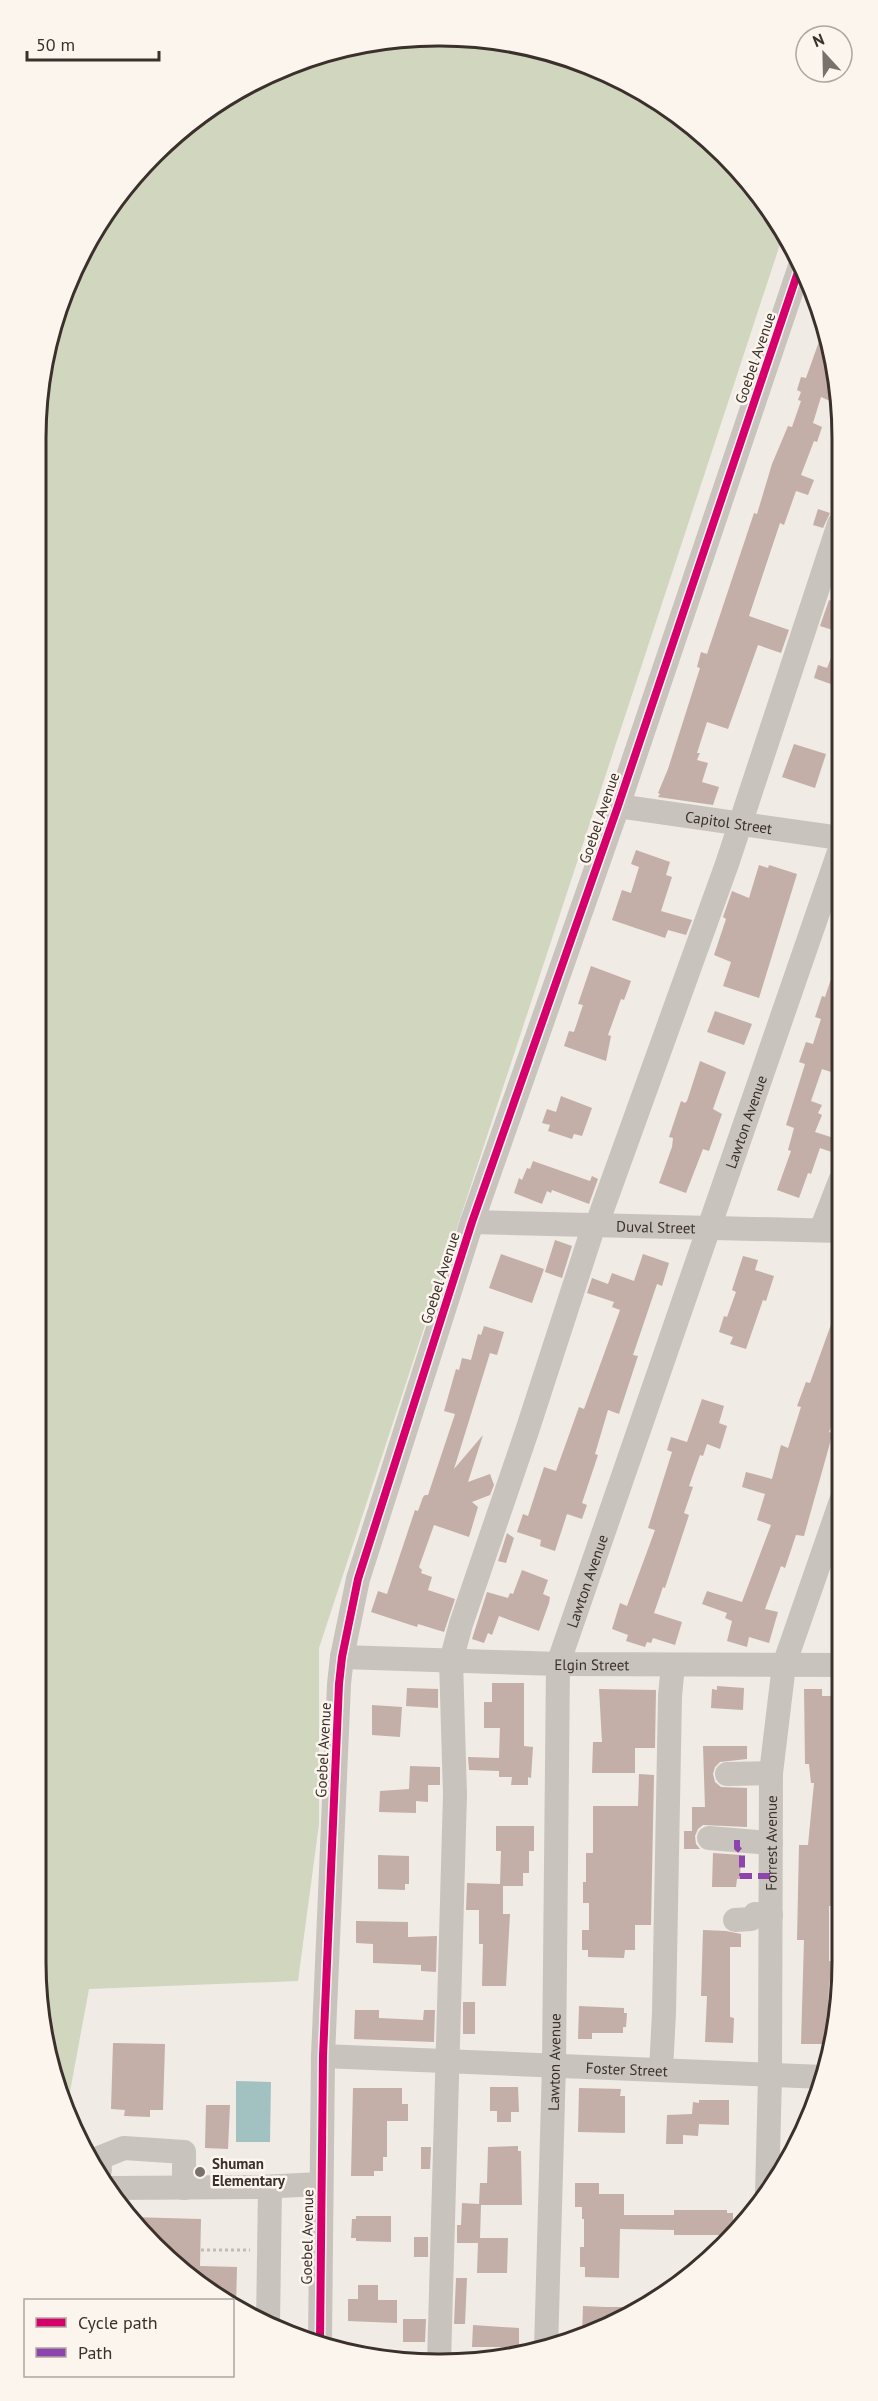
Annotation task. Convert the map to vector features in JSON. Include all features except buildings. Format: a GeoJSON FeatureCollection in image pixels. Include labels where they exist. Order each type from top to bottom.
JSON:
{"type":"FeatureCollection","features":[{"type":"Feature","properties":{"kind":"street","name":"Goebel Avenue"},"geometry":{"type":"LineString","coordinates":[[320,2336],[323,2056],[339,1696],[342,1657],[358,1579],[472,1222],[618,806],[796,277]]}},
{"type":"Feature","properties":{"kind":"street"},"geometry":{"type":"LineString","coordinates":[[439,2354],[455,1794],[451,1661],[461,1624],[595,1224],[657,1062],[832,546]]}},
{"type":"Feature","properties":{"kind":"street","name":"Capitol Street"},"geometry":{"type":"LineString","coordinates":[[618,806],[832,837]]}},
{"type":"Feature","properties":{"kind":"street","name":"Lawton Avenue"},"geometry":{"type":"LineString","coordinates":[[546,2339],[554,2065],[558,1664],[832,872]]}},
{"type":"Feature","properties":{"kind":"street","name":"Duval Street"},"geometry":{"type":"LineString","coordinates":[[472,1222],[831,1230]]}},
{"type":"Feature","properties":{"kind":"street","name":"Forrest Avenue"},"geometry":{"type":"LineString","coordinates":[[767,2176],[771,1773],[784,1665],[832,1527]]}},
{"type":"Feature","properties":{"kind":"street","name":"Elgin Street"},"geometry":{"type":"LineString","coordinates":[[342,1657],[558,1664],[832,1665]]}},
{"type":"Feature","properties":{"kind":"street"},"geometry":{"type":"LineString","coordinates":[[661,2070],[670,1696],[674,1665]]}},
{"type":"Feature","properties":{"kind":"street"},"geometry":{"type":"LineString","coordinates":[[727,1774],[771,1773]]}},
{"type":"Feature","properties":{"kind":"street"},"geometry":{"type":"LineString","coordinates":[[709,1838],[771,1843]]}},
{"type":"Feature","properties":{"kind":"street"},"geometry":{"type":"LineString","coordinates":[[735,1920],[752,1919],[755,1914],[771,1915]]}},
{"type":"Feature","properties":{"kind":"street","name":"Foster Street"},"geometry":{"type":"LineString","coordinates":[[323,2056],[814,2077]]}},
{"type":"Feature","properties":{"kind":"street"},"geometry":{"type":"LineString","coordinates":[[99,2158],[124,2148],[184,2152],[184,2188]]}},
{"type":"Feature","properties":{"kind":"street"},"geometry":{"type":"LineString","coordinates":[[119,2188],[270,2187],[321,2184]]}},
{"type":"Feature","properties":{"kind":"street"},"geometry":{"type":"LineString","coordinates":[[268,2315],[270,2187]]}},
{"type":"Feature","properties":{"kind":"path"},"geometry":{"type":"LineString","coordinates":[[201,2250],[252,2250]]}},
{"type":"Feature","properties":{"kind":"green space"},"geometry":{"type":"Polygon","coordinates":[[[439,46],[516,54],[589,76],[635,99],[678,128],[717,161],[734,180],[780,245],[319,1648],[319,1824],[298,1981],[89,1989],[69,2094],[54,2039],[46,1962],[46,439],[54,362],[76,289],[87,265],[113,221],[161,161],[221,113],[265,87],[289,76],[362,54],[439,46]]]}},
{"type":"Feature","properties":{"kind":"water"},"geometry":{"type":"Polygon","coordinates":[[[236,2081],[271,2082],[270,2142],[236,2142],[236,2081]]]}},
{"type":"Feature","properties":{"kind":"marked path"},"geometry":{"type":"LineString","coordinates":[[737,1840],[737,1848],[742,1852],[742,1876]]}},
{"type":"Feature","properties":{"kind":"marked path"},"geometry":{"type":"LineString","coordinates":[[740,1876],[771,1876]]}},
{"type":"Feature","properties":{"kind":"cycle path"},"geometry":{"type":"LineString","coordinates":[[320,2336],[323,2056],[339,1684],[342,1657],[358,1579],[472,1222],[618,806],[796,277]]}},
{"type":"Feature","properties":{"kind":"place","name":"Shuman Elementary"},"geometry":{"type":"Point","coordinates":[200,2172]}}]}
